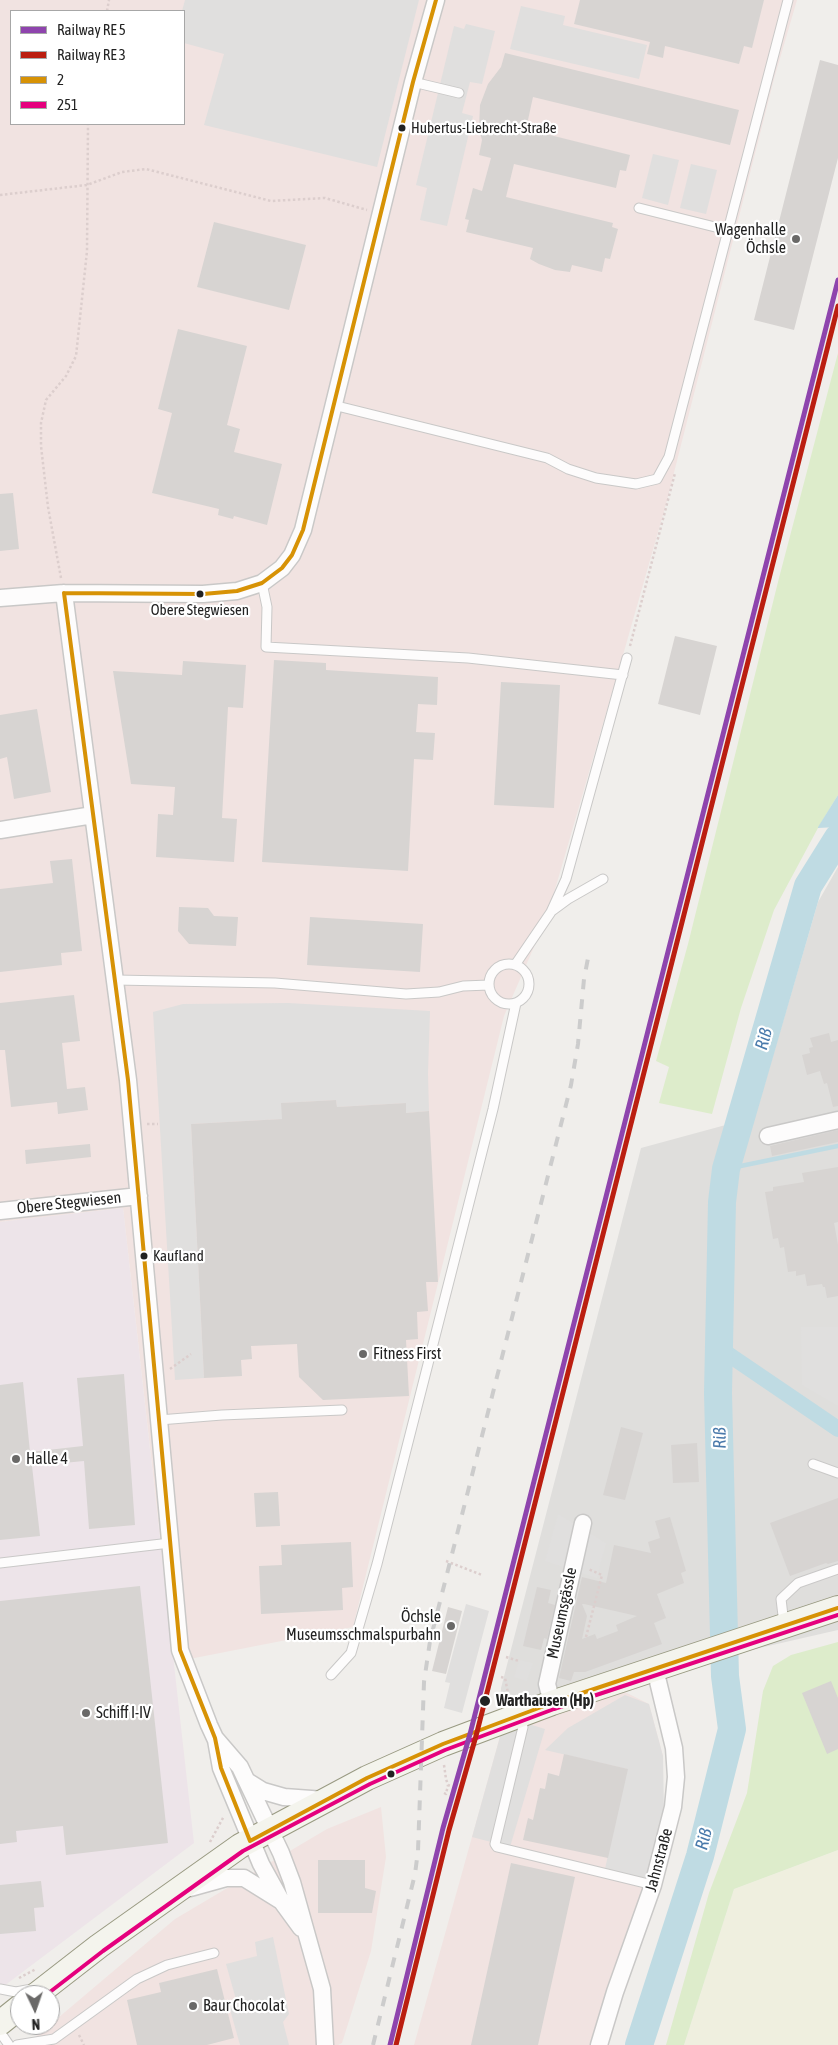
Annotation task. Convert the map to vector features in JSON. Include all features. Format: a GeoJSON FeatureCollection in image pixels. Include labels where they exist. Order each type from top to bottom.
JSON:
{"type":"FeatureCollection","features":[{"type":"Feature","properties":{"kind":"main road"},"geometry":{"type":"LineString","coordinates":[[42,1982],[260,1835],[325,1800],[422,1752],[517,1713],[744,1641],[838,1608]]}},
{"type":"Feature","properties":{"kind":"street"},"geometry":{"type":"LineString","coordinates":[[0,598],[64,593],[203,594],[237,591],[262,583],[282,568],[292,555],[303,530],[413,82],[436,0]]}},
{"type":"Feature","properties":{"kind":"street","name":"Obere Stegwiesen"},"geometry":{"type":"LineString","coordinates":[[64,593],[128,1080],[180,1650],[215,1738],[221,1768],[236,1807],[260,1835]]}},
{"type":"Feature","properties":{"kind":"street"},"geometry":{"type":"LineString","coordinates":[[0,830],[93,815]]}},
{"type":"Feature","properties":{"kind":"street"},"geometry":{"type":"LineString","coordinates":[[768,1136],[838,1120]]}},
{"type":"Feature","properties":{"kind":"street","name":"Obere Stegwiesen"},"geometry":{"type":"LineString","coordinates":[[0,1211],[139,1196]]}},
{"type":"Feature","properties":{"kind":"street","name":"Museumsgässle"},"geometry":{"type":"LineString","coordinates":[[552,1703],[547,1684],[583,1523]]}},
{"type":"Feature","properties":{"kind":"street","name":"Jahnstraße"},"geometry":{"type":"LineString","coordinates":[[600,2045],[615,1992],[652,1885],[673,1807],[676,1777],[674,1748],[654,1669]]}},
{"type":"Feature","properties":{"kind":"street","name":"Obere Stegwiesen"},"geometry":{"type":"LineString","coordinates":[[215,1738],[240,1767],[246,1780],[260,1835]]}},
{"type":"Feature","properties":{"kind":"street","name":"Obere Stegwiesen"},"geometry":{"type":"LineString","coordinates":[[246,1780],[263,1792],[284,1797],[325,1800]]}},
{"type":"Feature","properties":{"kind":"street"},"geometry":{"type":"LineString","coordinates":[[260,1835],[261,1864],[282,1902],[308,1938]]}},
{"type":"Feature","properties":{"kind":"street"},"geometry":{"type":"LineString","coordinates":[[260,1835],[292,1882],[322,1989],[325,2045]]}},
{"type":"Feature","properties":{"kind":"street"},"geometry":{"type":"LineString","coordinates":[[172,1894],[210,1881],[226,1878],[244,1878],[282,1902]]}},
{"type":"Feature","properties":{"kind":"lane"},"geometry":{"type":"LineString","coordinates":[[333,405],[547,458],[568,469],[596,478],[636,484],[657,479],[669,457],[788,0]]}},
{"type":"Feature","properties":{"kind":"lane"},"geometry":{"type":"LineString","coordinates":[[413,82],[459,93]]}},
{"type":"Feature","properties":{"kind":"lane"},"geometry":{"type":"LineString","coordinates":[[639,208],[727,230]]}},
{"type":"Feature","properties":{"kind":"lane"},"geometry":{"type":"LineString","coordinates":[[262,583],[267,607],[266,647],[468,658],[622,675]]}},
{"type":"Feature","properties":{"kind":"lane"},"geometry":{"type":"LineString","coordinates":[[515,965],[551,912],[566,879],[627,658]]}},
{"type":"Feature","properties":{"kind":"lane"},"geometry":{"type":"LineString","coordinates":[[551,912],[568,899],[603,879]]}},
{"type":"Feature","properties":{"kind":"lane"},"geometry":{"type":"LineString","coordinates":[[506,964],[515,965],[523,970],[528,979],[529,988],[524,997],[516,1003],[504,1003],[493,996],[489,984],[491,975],[497,968],[506,964]]}},
{"type":"Feature","properties":{"kind":"lane"},"geometry":{"type":"LineString","coordinates":[[115,980],[275,983],[406,994],[439,992],[463,986],[489,984]]}},
{"type":"Feature","properties":{"kind":"lane"},"geometry":{"type":"LineString","coordinates":[[331,1675],[351,1653],[375,1573],[479,1166],[516,1003]]}},
{"type":"Feature","properties":{"kind":"lane"},"geometry":{"type":"LineString","coordinates":[[159,1420],[222,1415],[342,1410]]}},
{"type":"Feature","properties":{"kind":"lane"},"geometry":{"type":"LineString","coordinates":[[814,1464],[838,1473]]}},
{"type":"Feature","properties":{"kind":"lane"},"geometry":{"type":"LineString","coordinates":[[0,1563],[170,1543]]}},
{"type":"Feature","properties":{"kind":"lane"},"geometry":{"type":"LineString","coordinates":[[784,1627],[781,1599],[798,1583],[838,1568]]}},
{"type":"Feature","properties":{"kind":"lane"},"geometry":{"type":"LineString","coordinates":[[517,1713],[495,1844],[497,1847],[652,1885]]}},
{"type":"Feature","properties":{"kind":"lane"},"geometry":{"type":"LineString","coordinates":[[17,2045],[54,2039],[137,1979],[167,1965],[214,1954]]}},
{"type":"Feature","properties":{"kind":"lane"},"geometry":{"type":"LineString","coordinates":[[0,1989],[16,1992],[42,1982]]}},
{"type":"Feature","properties":{"kind":"lane"},"geometry":{"type":"LineString","coordinates":[[0,2032],[9,2045]]}},
{"type":"Feature","properties":{"kind":"path"},"geometry":{"type":"LineString","coordinates":[[64,593],[48,506],[41,446],[41,422],[46,400],[66,376],[76,356],[87,251],[88,125]]}},
{"type":"Feature","properties":{"kind":"path"},"geometry":{"type":"LineString","coordinates":[[0,195],[87,185],[122,172],[146,169],[271,201],[325,198],[381,214]]}},
{"type":"Feature","properties":{"kind":"path"},"geometry":{"type":"LineString","coordinates":[[627,658],[634,627]]}},
{"type":"Feature","properties":{"kind":"path"},"geometry":{"type":"LineString","coordinates":[[155,1380],[191,1354]]}},
{"type":"Feature","properties":{"kind":"path"},"geometry":{"type":"LineString","coordinates":[[446,1561],[482,1575]]}},
{"type":"Feature","properties":{"kind":"path"},"geometry":{"type":"LineString","coordinates":[[573,1562],[602,1575],[586,1637]]}},
{"type":"Feature","properties":{"kind":"path"},"geometry":{"type":"LineString","coordinates":[[506,1657],[519,1661]]}},
{"type":"Feature","properties":{"kind":"path"},"geometry":{"type":"LineString","coordinates":[[501,1677],[505,1678],[517,1713]]}},
{"type":"Feature","properties":{"kind":"path"},"geometry":{"type":"LineString","coordinates":[[444,1760],[446,1779],[449,1785],[446,1794],[444,1793]]}},
{"type":"Feature","properties":{"kind":"path"},"geometry":{"type":"LineString","coordinates":[[206,1847],[216,1834],[224,1816],[236,1807]]}},
{"type":"Feature","properties":{"kind":"path"},"geometry":{"type":"LineString","coordinates":[[13,1982],[42,1982]]}},
{"type":"Feature","properties":{"kind":"shaded area"},"geometry":{"type":"Polygon","coordinates":[[[0,0],[797,0],[774,79],[666,504],[623,655],[547,917],[504,1016],[353,1627],[174,1662],[123,1208],[0,1222],[0,0]]]}},
{"type":"Feature","properties":{"kind":"shaded area"},"geometry":{"type":"Polygon","coordinates":[[[185,0],[419,0],[377,167],[204,125],[224,54],[185,43],[185,10],[182,10],[185,0]]]}},
{"type":"Feature","properties":{"kind":"shaded area"},"geometry":{"type":"Polygon","coordinates":[[[521,6],[565,16],[563,25],[647,45],[639,79],[510,49],[521,6]]]}},
{"type":"Feature","properties":{"kind":"shaded area"},"geometry":{"type":"Polygon","coordinates":[[[466,24],[495,31],[482,84],[470,82],[462,113],[473,116],[447,226],[420,220],[427,188],[416,185],[454,26],[464,29],[466,24]]]}},
{"type":"Feature","properties":{"kind":"shaded area"},"geometry":{"type":"Polygon","coordinates":[[[653,154],[679,160],[668,205],[642,198],[653,154]]]}},
{"type":"Feature","properties":{"kind":"shaded area"},"geometry":{"type":"Polygon","coordinates":[[[691,164],[717,170],[706,214],[680,208],[691,164]]]}},
{"type":"Feature","properties":{"kind":"shaded area"},"geometry":{"type":"Polygon","coordinates":[[[838,867],[838,1630],[755,1649],[501,1733],[501,1688],[641,1148],[755,1117],[818,902],[838,867]]]}},
{"type":"Feature","properties":{"kind":"shaded area"},"geometry":{"type":"Polygon","coordinates":[[[288,1003],[430,1011],[429,1111],[406,1113],[406,1103],[337,1107],[336,1100],[282,1103],[282,1119],[191,1124],[204,1378],[175,1380],[153,1012],[183,1004],[288,1003]]]}},
{"type":"Feature","properties":{"kind":"shaded area"},"geometry":{"type":"Polygon","coordinates":[[[123,1208],[194,1843],[0,1989],[0,1222],[123,1208]]]}},
{"type":"Feature","properties":{"kind":"shaded area"},"geometry":{"type":"Polygon","coordinates":[[[801,1327],[838,1327],[838,1406],[802,1385],[801,1327]]]}},
{"type":"Feature","properties":{"kind":"shaded area"},"geometry":{"type":"Polygon","coordinates":[[[558,1514],[606,1543],[597,1578],[545,1561],[558,1514]]]}},
{"type":"Feature","properties":{"kind":"shaded area"},"geometry":{"type":"Polygon","coordinates":[[[466,1604],[489,1611],[462,1713],[444,1708],[450,1683],[445,1682],[466,1604]]]}},
{"type":"Feature","properties":{"kind":"shaded area"},"geometry":{"type":"Polygon","coordinates":[[[519,1660],[533,1663],[527,1681],[514,1677],[519,1660]]]}},
{"type":"Feature","properties":{"kind":"shaded area"},"geometry":{"type":"Polygon","coordinates":[[[625,1692],[649,1704],[663,1756],[649,1880],[593,2045],[414,2045],[501,1733],[625,1692]]]}},
{"type":"Feature","properties":{"kind":"shaded area"},"geometry":{"type":"Polygon","coordinates":[[[625,1695],[649,1704],[663,1756],[664,1814],[649,1880],[605,1869],[627,1769],[545,1750],[568,1728],[625,1695]]]}},
{"type":"Feature","properties":{"kind":"shaded area"},"geometry":{"type":"Polygon","coordinates":[[[529,1724],[545,1729],[510,1847],[472,1837],[501,1733],[529,1724]]]}},
{"type":"Feature","properties":{"kind":"shaded area"},"geometry":{"type":"Polygon","coordinates":[[[381,1807],[386,1857],[371,1951],[342,2043],[338,2045],[26,2045],[38,2035],[60,2035],[60,2016],[175,1919],[327,1829],[381,1807]]]}},
{"type":"Feature","properties":{"kind":"shaded area"},"geometry":{"type":"Polygon","coordinates":[[[273,1937],[289,2014],[283,2022],[289,2045],[240,2045],[229,2006],[237,2003],[226,1964],[257,1956],[255,1942],[273,1937]]]}},
{"type":"Feature","properties":{"kind":"green space"},"geometry":{"type":"Polygon","coordinates":[[[838,353],[838,795],[774,910],[741,1008],[712,1114],[659,1103],[669,1067],[656,1061],[688,944],[779,578],[838,353]]]}},
{"type":"Feature","properties":{"kind":"green space"},"geometry":{"type":"Polygon","coordinates":[[[838,1642],[838,1850],[734,1889],[684,2045],[666,2045],[709,1893],[747,1793],[763,1691],[773,1666],[791,1655],[838,1642]]]}},
{"type":"Feature","properties":{"kind":"green space"},"geometry":{"type":"Polygon","coordinates":[[[838,1850],[838,2045],[684,2045],[734,1889],[838,1850]]]}},
{"type":"Feature","properties":{"kind":"water"},"geometry":{"type":"Polygon","coordinates":[[[838,795],[838,827],[818,828],[818,827],[838,795]]]}},
{"type":"Feature","properties":{"kind":"building"},"geometry":{"type":"Polygon","coordinates":[[[580,0],[764,0],[752,48],[744,46],[739,64],[665,46],[663,58],[647,54],[650,42],[574,24],[580,0]]]}},
{"type":"Feature","properties":{"kind":"building"},"geometry":{"type":"Polygon","coordinates":[[[505,53],[739,110],[730,145],[533,97],[526,129],[630,155],[626,171],[620,170],[616,188],[514,164],[506,197],[613,223],[612,227],[618,229],[610,259],[605,258],[602,272],[572,265],[570,272],[555,270],[539,264],[530,259],[533,248],[466,232],[469,220],[465,219],[473,188],[482,191],[491,158],[479,155],[482,140],[479,129],[480,105],[488,84],[501,67],[505,53]]]}},
{"type":"Feature","properties":{"kind":"building","name":"Wagenhalle Öchsle"},"geometry":{"type":"Polygon","coordinates":[[[820,60],[838,65],[838,158],[794,330],[754,320],[820,60]]]}},
{"type":"Feature","properties":{"kind":"building"},"geometry":{"type":"Polygon","coordinates":[[[214,222],[306,245],[289,310],[197,287],[214,222]]]}},
{"type":"Feature","properties":{"kind":"building"},"geometry":{"type":"Polygon","coordinates":[[[178,329],[247,346],[227,425],[240,429],[234,452],[282,464],[267,525],[234,516],[233,519],[218,515],[219,509],[152,493],[172,413],[158,409],[178,329]]]}},
{"type":"Feature","properties":{"kind":"building"},"geometry":{"type":"Polygon","coordinates":[[[13,493],[19,549],[0,551],[0,494],[13,493]]]}},
{"type":"Feature","properties":{"kind":"building"},"geometry":{"type":"Polygon","coordinates":[[[675,636],[717,646],[700,715],[658,704],[675,636]]]}},
{"type":"Feature","properties":{"kind":"building"},"geometry":{"type":"Polygon","coordinates":[[[274,660],[326,663],[326,670],[438,677],[437,705],[418,704],[416,732],[435,733],[433,760],[414,759],[408,871],[262,862],[274,660]]]}},
{"type":"Feature","properties":{"kind":"building"},"geometry":{"type":"Polygon","coordinates":[[[183,661],[246,665],[243,708],[228,707],[222,818],[237,819],[234,862],[156,857],[158,814],[173,815],[175,787],[131,784],[113,671],[182,675],[183,661]]]}},
{"type":"Feature","properties":{"kind":"building"},"geometry":{"type":"Polygon","coordinates":[[[501,682],[560,685],[554,808],[494,805],[501,682]]]}},
{"type":"Feature","properties":{"kind":"building"},"geometry":{"type":"Polygon","coordinates":[[[37,709],[51,792],[14,799],[7,757],[0,759],[0,715],[37,709]]]}},
{"type":"Feature","properties":{"kind":"building"},"geometry":{"type":"Polygon","coordinates":[[[72,859],[82,951],[61,953],[62,965],[0,972],[0,889],[53,883],[50,861],[72,859]]]}},
{"type":"Feature","properties":{"kind":"building"},"geometry":{"type":"Polygon","coordinates":[[[179,907],[208,908],[214,916],[238,917],[236,946],[189,944],[178,931],[179,907]]]}},
{"type":"Feature","properties":{"kind":"building"},"geometry":{"type":"Polygon","coordinates":[[[310,917],[423,924],[420,972],[307,965],[310,917]]]}},
{"type":"Feature","properties":{"kind":"building"},"geometry":{"type":"Polygon","coordinates":[[[74,995],[80,1041],[62,1043],[67,1089],[85,1087],[88,1110],[58,1114],[57,1102],[11,1107],[5,1050],[0,1050],[0,1003],[74,995]]]}},
{"type":"Feature","properties":{"kind":"building"},"geometry":{"type":"Polygon","coordinates":[[[829,1033],[831,1042],[838,1040],[838,1106],[833,1107],[827,1083],[824,1084],[820,1071],[807,1075],[802,1055],[810,1053],[809,1048],[813,1047],[810,1038],[829,1033]]]}},
{"type":"Feature","properties":{"kind":"building","name":"Kaufland"},"geometry":{"type":"Polygon","coordinates":[[[336,1100],[337,1107],[406,1103],[406,1113],[429,1111],[438,1282],[426,1282],[428,1311],[417,1312],[418,1339],[406,1340],[409,1396],[323,1400],[299,1377],[297,1344],[251,1346],[252,1359],[241,1360],[242,1376],[204,1378],[191,1124],[282,1119],[281,1103],[336,1100]]]}},
{"type":"Feature","properties":{"kind":"building"},"geometry":{"type":"Polygon","coordinates":[[[838,1130],[838,1142],[772,1156],[770,1146],[838,1130]]]}},
{"type":"Feature","properties":{"kind":"building"},"geometry":{"type":"Polygon","coordinates":[[[90,1144],[91,1157],[26,1164],[25,1150],[90,1144]]]}},
{"type":"Feature","properties":{"kind":"building"},"geometry":{"type":"Polygon","coordinates":[[[838,1167],[838,1222],[834,1223],[838,1245],[838,1296],[827,1298],[825,1287],[822,1284],[807,1286],[805,1274],[796,1276],[796,1271],[788,1272],[784,1247],[780,1248],[778,1238],[773,1239],[765,1192],[773,1191],[773,1187],[804,1182],[802,1173],[838,1167]]]}},
{"type":"Feature","properties":{"kind":"building"},"geometry":{"type":"Polygon","coordinates":[[[124,1374],[135,1525],[89,1529],[84,1461],[32,1466],[40,1536],[0,1540],[0,1385],[23,1382],[30,1452],[83,1446],[77,1378],[124,1374]]]}},
{"type":"Feature","properties":{"kind":"building"},"geometry":{"type":"Polygon","coordinates":[[[621,1427],[643,1433],[625,1500],[603,1495],[621,1427]]]}},
{"type":"Feature","properties":{"kind":"building"},"geometry":{"type":"Polygon","coordinates":[[[697,1443],[699,1482],[673,1483],[671,1445],[697,1443]]]}},
{"type":"Feature","properties":{"kind":"building"},"geometry":{"type":"Polygon","coordinates":[[[278,1492],[280,1526],[256,1527],[254,1493],[278,1492]]]}},
{"type":"Feature","properties":{"kind":"building"},"geometry":{"type":"Polygon","coordinates":[[[838,1498],[838,1561],[826,1563],[790,1576],[770,1523],[838,1498]]]}},
{"type":"Feature","properties":{"kind":"building"},"geometry":{"type":"Polygon","coordinates":[[[670,1517],[686,1571],[681,1573],[684,1583],[657,1594],[666,1618],[654,1623],[662,1644],[585,1672],[574,1672],[571,1681],[559,1678],[582,1577],[606,1583],[614,1545],[651,1553],[648,1542],[660,1538],[655,1521],[670,1517]],[[582,1604],[587,1616],[582,1639],[595,1634],[597,1639],[618,1631],[616,1625],[637,1616],[582,1604]]]}},
{"type":"Feature","properties":{"kind":"building"},"geometry":{"type":"Polygon","coordinates":[[[351,1542],[353,1587],[342,1588],[343,1610],[261,1614],[259,1566],[282,1565],[281,1545],[351,1542]]]}},
{"type":"Feature","properties":{"kind":"building","name":"Schiff I-IV"},"geometry":{"type":"Polygon","coordinates":[[[140,1586],[168,1843],[66,1855],[63,1826],[16,1831],[17,1842],[0,1844],[0,1601],[140,1586]]]}},
{"type":"Feature","properties":{"kind":"building"},"geometry":{"type":"Polygon","coordinates":[[[537,1587],[551,1590],[548,1603],[555,1605],[547,1639],[544,1638],[541,1650],[523,1646],[537,1587]]]}},
{"type":"Feature","properties":{"kind":"building"},"geometry":{"type":"Polygon","coordinates":[[[448,1607],[462,1611],[446,1674],[432,1671],[448,1607]]]}},
{"type":"Feature","properties":{"kind":"building"},"geometry":{"type":"Polygon","coordinates":[[[831,1681],[838,1698],[838,1749],[827,1754],[802,1693],[831,1681]]]}},
{"type":"Feature","properties":{"kind":"building"},"geometry":{"type":"Polygon","coordinates":[[[564,1754],[628,1769],[608,1858],[523,1840],[528,1818],[533,1820],[540,1788],[545,1789],[548,1773],[559,1776],[564,1754]]]}},
{"type":"Feature","properties":{"kind":"building"},"geometry":{"type":"Polygon","coordinates":[[[318,1860],[365,1860],[365,1888],[376,1891],[372,1913],[318,1913],[318,1860]]]}},
{"type":"Feature","properties":{"kind":"building"},"geometry":{"type":"Polygon","coordinates":[[[511,1863],[575,1877],[538,2045],[471,2045],[511,1863]]]}},
{"type":"Feature","properties":{"kind":"building"},"geometry":{"type":"Polygon","coordinates":[[[41,1881],[44,1907],[34,1908],[36,1931],[0,1934],[0,1885],[41,1881]]]}},
{"type":"Feature","properties":{"kind":"building","name":"Baur Chocolat"},"geometry":{"type":"Polygon","coordinates":[[[217,1969],[234,2038],[207,2045],[137,2045],[127,2000],[161,1992],[159,1983],[217,1969]]]}},
{"type":"Feature","properties":{"kind":"waterway","name":"Riß"},"geometry":{"type":"LineString","coordinates":[[639,2045],[700,1856],[732,1729],[725,1676],[718,1393],[722,1202],[726,1169],[808,886],[838,838]]}},
{"type":"Feature","properties":{"kind":"waterway"},"geometry":{"type":"LineString","coordinates":[[726,1169],[838,1146]]}},
{"type":"Feature","properties":{"kind":"waterway"},"geometry":{"type":"LineString","coordinates":[[719,1348],[838,1429]]}},
{"type":"Feature","properties":{"kind":"railway"},"geometry":{"type":"LineString","coordinates":[[373,2045],[415,1874],[418,1851],[424,1682],[430,1641],[571,1085],[589,953]]}},
{"type":"Feature","properties":{"kind":"transit line","name":"2"},"geometry":{"type":"LineString","coordinates":[[64,593],[203,594],[237,591],[262,583],[282,568],[292,555],[303,530],[413,82],[436,0]]}},
{"type":"Feature","properties":{"kind":"transit line"},"geometry":{"type":"LineString","coordinates":[[390,2045],[443,1828],[470,1734],[838,280]]}},
{"type":"Feature","properties":{"kind":"transit line"},"geometry":{"type":"LineString","coordinates":[[396,2045],[449,1830],[476,1736],[838,306]]}},
{"type":"Feature","properties":{"kind":"transit line","name":"2"},"geometry":{"type":"LineString","coordinates":[[64,593],[128,1080],[180,1650],[215,1738],[221,1768],[250,1841],[367,1778],[443,1744],[552,1703],[838,1608]]}},
{"type":"Feature","properties":{"kind":"transit line","name":"251"},"geometry":{"type":"LineString","coordinates":[[59,1985],[103,1951],[243,1851],[370,1784],[445,1750],[554,1709],[838,1615]]}},
{"type":"Feature","properties":{"kind":"place","name":"Hubertus-Liebrecht-Straße"},"geometry":{"type":"Point","coordinates":[402,128]}},
{"type":"Feature","properties":{"kind":"place","name":"Wagenhalle Öchsle"},"geometry":{"type":"Point","coordinates":[796,239]}},
{"type":"Feature","properties":{"kind":"place","name":"Obere Stegwiesen"},"geometry":{"type":"Point","coordinates":[200,594]}},
{"type":"Feature","properties":{"kind":"place","name":"Kaufland"},"geometry":{"type":"Point","coordinates":[144,1256]}},
{"type":"Feature","properties":{"kind":"place","name":"Fitness First"},"geometry":{"type":"Point","coordinates":[363,1354]}},
{"type":"Feature","properties":{"kind":"place","name":"Halle 4"},"geometry":{"type":"Point","coordinates":[16,1459]}},
{"type":"Feature","properties":{"kind":"place","name":"Öchsle Museumsschmalspurbahn"},"geometry":{"type":"Point","coordinates":[451,1626]}},
{"type":"Feature","properties":{"kind":"place","name":"Warthausen (Hp)"},"geometry":{"type":"Point","coordinates":[485,1701]}},
{"type":"Feature","properties":{"kind":"place","name":"Schiff I-IV"},"geometry":{"type":"Point","coordinates":[86,1713]}},
{"type":"Feature","properties":{"kind":"place","name":"Baur Chocolat"},"geometry":{"type":"Point","coordinates":[193,2006]}}]}
